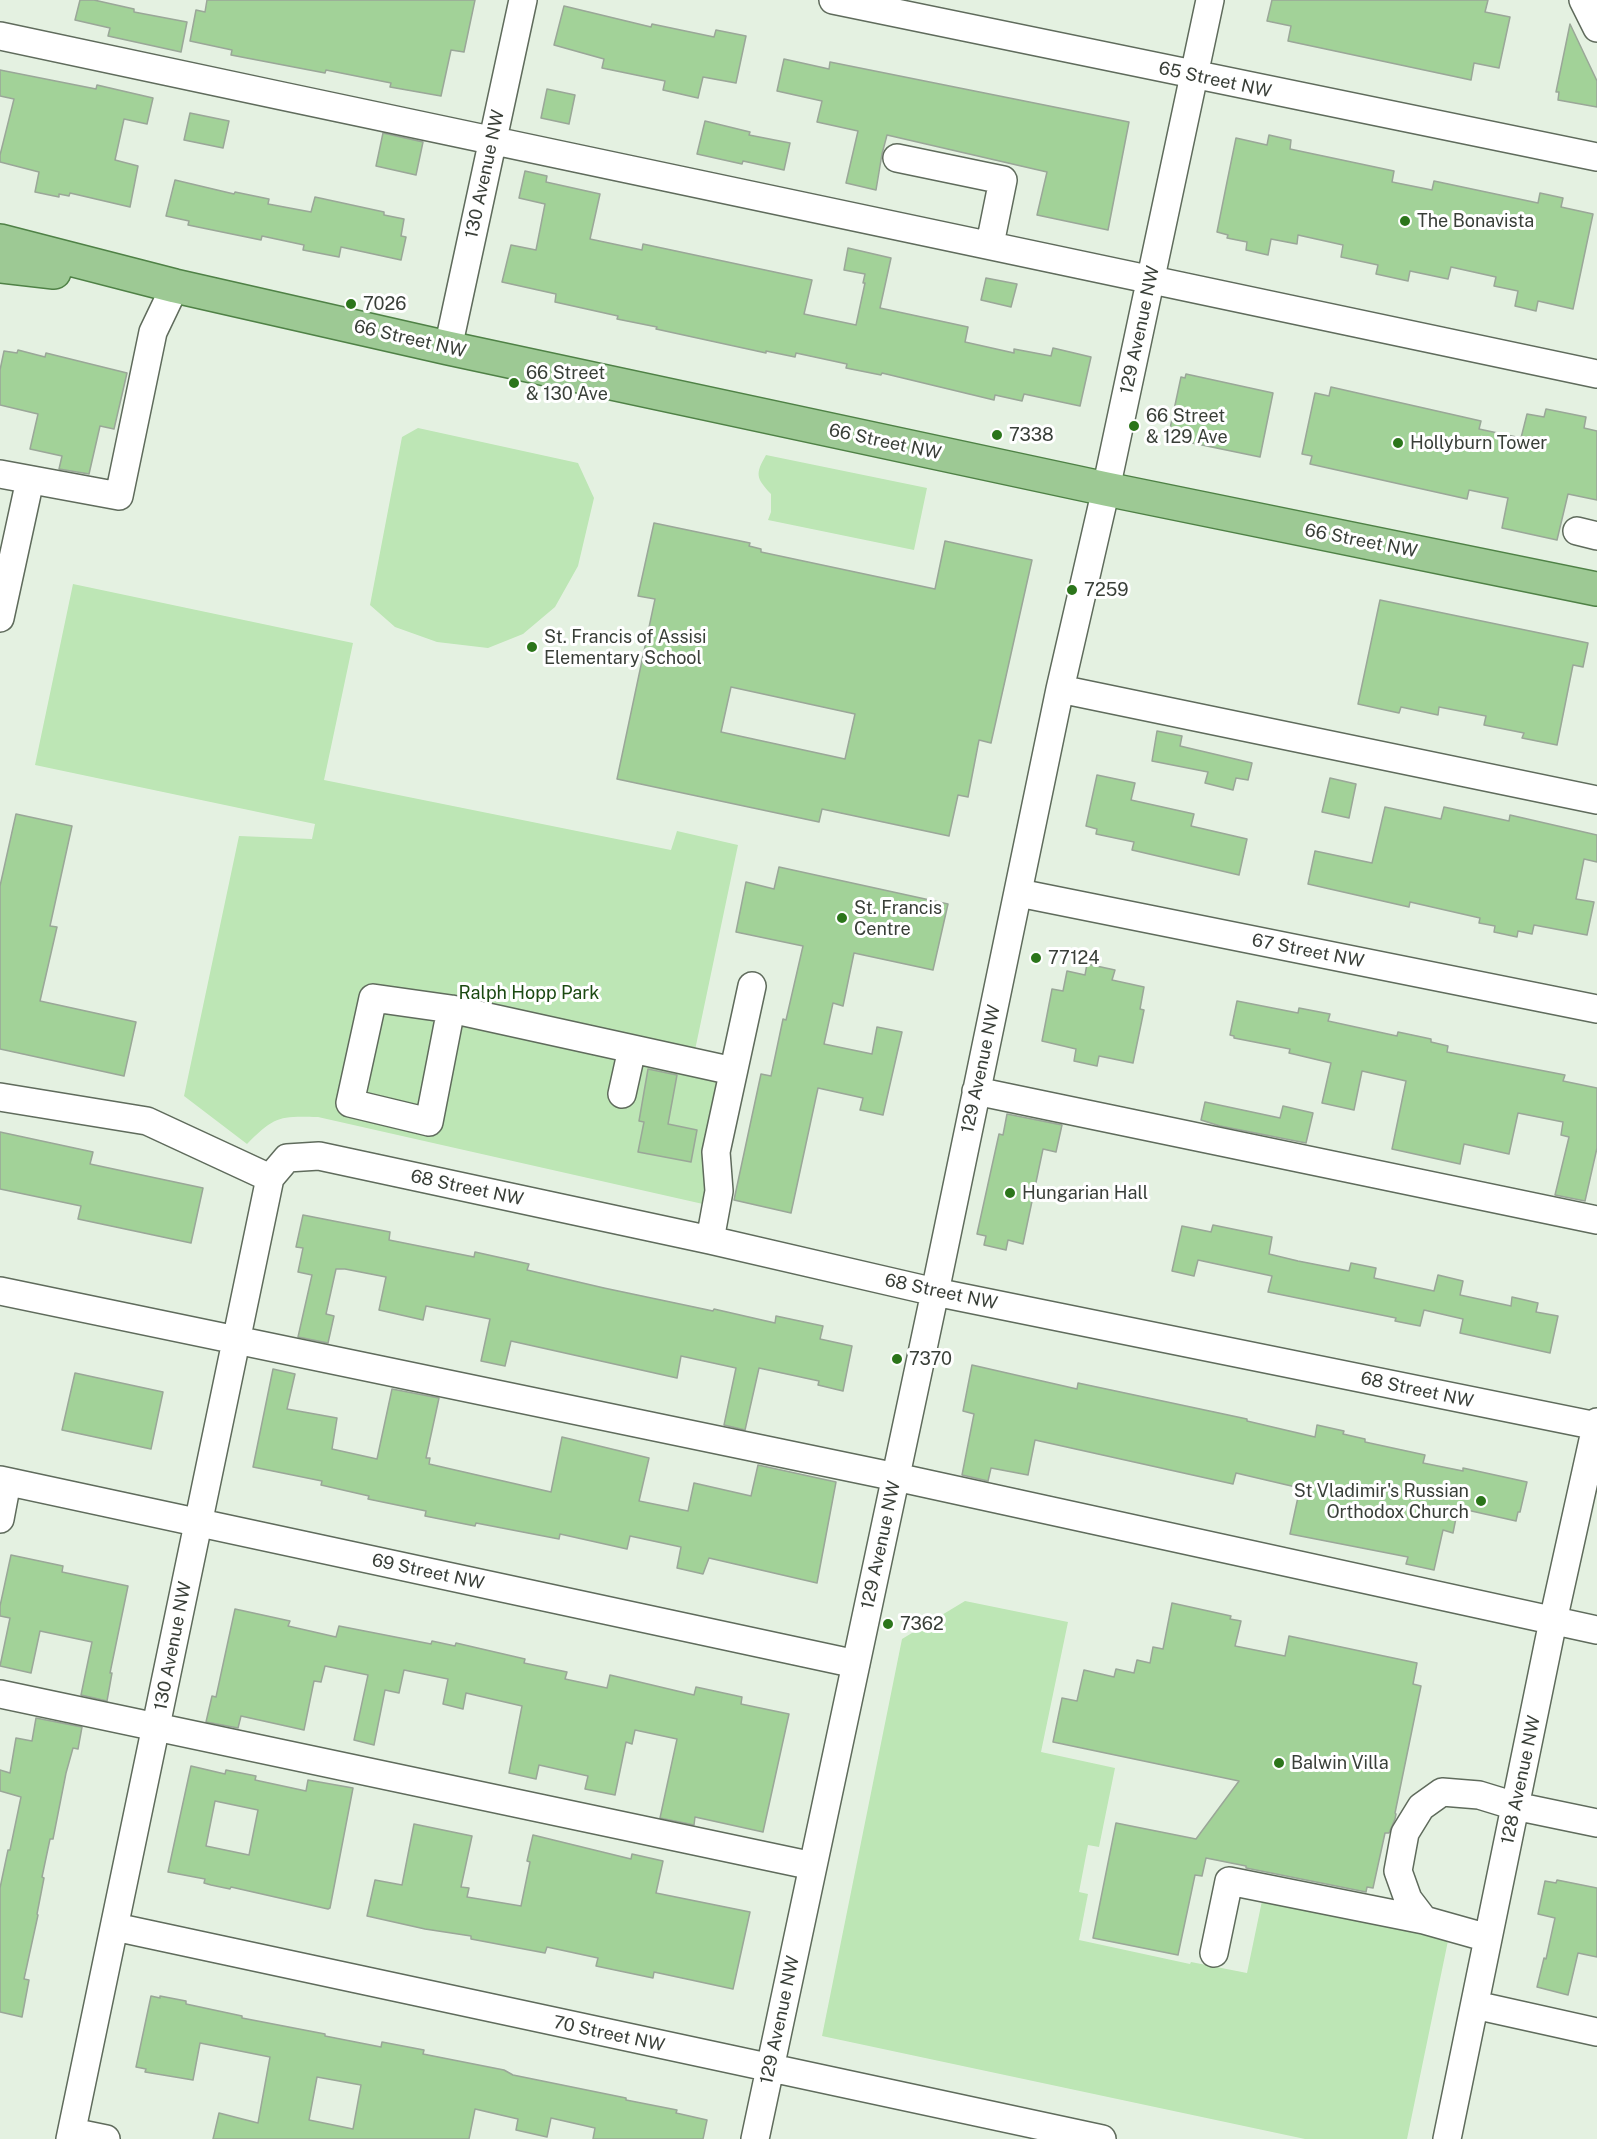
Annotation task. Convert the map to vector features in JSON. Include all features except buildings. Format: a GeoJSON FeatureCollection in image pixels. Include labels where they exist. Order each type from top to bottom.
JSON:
{"type":"FeatureCollection","features":[{"type":"Feature","properties":{"kind":"main road","name":"66 Street NW"},"geometry":{"type":"LineString","coordinates":[[0,241],[175,286],[448,348],[1106,489],[1597,589]]}},
{"type":"Feature","properties":{"kind":"main road","name":"66 Street NW"},"geometry":{"type":"LineString","coordinates":[[0,266],[175,286]]}},
{"type":"Feature","properties":{"kind":"street","name":"130 Avenue NW"},"geometry":{"type":"LineString","coordinates":[[448,348],[523,0]]}},
{"type":"Feature","properties":{"kind":"street","name":"65 Street NW"},"geometry":{"type":"LineString","coordinates":[[833,0],[1597,157]]}},
{"type":"Feature","properties":{"kind":"street","name":"129 Avenue NW"},"geometry":{"type":"LineString","coordinates":[[755,2139],[1019,893],[1060,689],[1152,278],[1210,0]]}},
{"type":"Feature","properties":{"kind":"street"},"geometry":{"type":"LineString","coordinates":[[1583,0],[1597,28]]}},
{"type":"Feature","properties":{"kind":"street"},"geometry":{"type":"LineString","coordinates":[[0,36],[1597,374]]}},
{"type":"Feature","properties":{"kind":"street"},"geometry":{"type":"LineString","coordinates":[[897,158],[1003,180],[990,244]]}},
{"type":"Feature","properties":{"kind":"street"},"geometry":{"type":"LineString","coordinates":[[0,474],[119,496],[153,332],[175,286]]}},
{"type":"Feature","properties":{"kind":"street"},"geometry":{"type":"LineString","coordinates":[[0,618],[30,480]]}},
{"type":"Feature","properties":{"kind":"street"},"geometry":{"type":"LineString","coordinates":[[1060,689],[1597,800]]}},
{"type":"Feature","properties":{"kind":"street","name":"67 Street NW"},"geometry":{"type":"LineString","coordinates":[[1019,893],[1597,1009]]}},
{"type":"Feature","properties":{"kind":"street"},"geometry":{"type":"LineString","coordinates":[[710,1240],[719,1191],[716,1152],[752,986]]}},
{"type":"Feature","properties":{"kind":"street"},"geometry":{"type":"LineString","coordinates":[[451,1009],[429,1122],[350,1103],[373,998],[451,1009],[733,1071]]}},
{"type":"Feature","properties":{"kind":"street"},"geometry":{"type":"LineString","coordinates":[[621,1094],[632,1049]]}},
{"type":"Feature","properties":{"kind":"street"},"geometry":{"type":"LineString","coordinates":[[976,1091],[1597,1220]]}},
{"type":"Feature","properties":{"kind":"street"},"geometry":{"type":"LineString","coordinates":[[0,1097],[147,1121],[278,1168]]}},
{"type":"Feature","properties":{"kind":"street","name":"68 Street NW"},"geometry":{"type":"LineString","coordinates":[[278,1168],[319,1156],[710,1240],[935,1292],[1597,1425]]}},
{"type":"Feature","properties":{"kind":"street","name":"130 Avenue NW"},"geometry":{"type":"LineString","coordinates":[[71,2135],[236,1340],[278,1168]]}},
{"type":"Feature","properties":{"kind":"street"},"geometry":{"type":"LineString","coordinates":[[0,1292],[896,1477],[1597,1630]]}},
{"type":"Feature","properties":{"kind":"street","name":"128 Avenue NW"},"geometry":{"type":"LineString","coordinates":[[1447,2139],[1553,1621],[1597,1425]]}},
{"type":"Feature","properties":{"kind":"street"},"geometry":{"type":"LineString","coordinates":[[0,1519],[4,1481]]}},
{"type":"Feature","properties":{"kind":"street","name":"69 Street NW"},"geometry":{"type":"LineString","coordinates":[[4,1481],[856,1665]]}},
{"type":"Feature","properties":{"kind":"street"},"geometry":{"type":"LineString","coordinates":[[0,1694],[813,1866]]}},
{"type":"Feature","properties":{"kind":"street"},"geometry":{"type":"LineString","coordinates":[[1424,1920],[1407,1899],[1398,1871],[1405,1833],[1421,1807],[1442,1792],[1479,1795],[1515,1806],[1597,1823]]}},
{"type":"Feature","properties":{"kind":"street"},"geometry":{"type":"LineString","coordinates":[[1214,1953],[1229,1881],[1424,1920],[1488,1938]]}},
{"type":"Feature","properties":{"kind":"street","name":"70 Street NW"},"geometry":{"type":"LineString","coordinates":[[115,1927],[1102,2139]]}},
{"type":"Feature","properties":{"kind":"street"},"geometry":{"type":"LineString","coordinates":[[1475,2005],[1597,2032]]}},
{"type":"Feature","properties":{"kind":"street"},"geometry":{"type":"LineString","coordinates":[[71,2135],[106,2139]]}},
{"type":"Feature","properties":{"kind":"green space"},"geometry":{"type":"Polygon","coordinates":[[[418,428],[578,463],[594,498],[578,566],[555,607],[523,634],[488,648],[437,642],[395,627],[370,605],[402,437],[418,428]]]}},
{"type":"Feature","properties":{"kind":"green space"},"geometry":{"type":"Polygon","coordinates":[[[766,455],[927,488],[914,550],[768,520],[771,512],[771,494],[762,484],[759,476],[760,467],[766,455]]]}},
{"type":"Feature","properties":{"kind":"green space","name":"Ralph Hopp Park"},"geometry":{"type":"Polygon","coordinates":[[[73,584],[353,643],[324,780],[671,850],[677,831],[738,845],[695,1050],[733,1059],[703,1204],[318,1117],[278,1120],[264,1128],[247,1144],[184,1096],[239,836],[312,839],[315,824],[35,765],[73,584]]]}},
{"type":"Feature","properties":{"kind":"green space"},"geometry":{"type":"Polygon","coordinates":[[[965,1601],[1068,1622],[1041,1752],[1115,1768],[1099,1847],[1088,1845],[1079,1892],[1088,1894],[1079,1940],[1190,1964],[1191,1962],[1247,1973],[1263,1896],[1449,1936],[1407,2139],[1305,2139],[822,2036],[902,1639],[965,1601]]]}},
{"type":"Feature","properties":{"kind":"place","name":"The Bonavista"},"geometry":{"type":"Point","coordinates":[1405,221]}},
{"type":"Feature","properties":{"kind":"place","name":"7026"},"geometry":{"type":"Point","coordinates":[351,304]}},
{"type":"Feature","properties":{"kind":"place","name":"66 Street & 130 Ave"},"geometry":{"type":"Point","coordinates":[514,383]}},
{"type":"Feature","properties":{"kind":"place","name":"66 Street & 129 Ave"},"geometry":{"type":"Point","coordinates":[1134,426]}},
{"type":"Feature","properties":{"kind":"place","name":"7338"},"geometry":{"type":"Point","coordinates":[997,435]}},
{"type":"Feature","properties":{"kind":"place","name":"Hollyburn Tower"},"geometry":{"type":"Point","coordinates":[1398,443]}},
{"type":"Feature","properties":{"kind":"place","name":"7259"},"geometry":{"type":"Point","coordinates":[1072,590]}},
{"type":"Feature","properties":{"kind":"place","name":"St. Francis of Assisi Elementary School"},"geometry":{"type":"Point","coordinates":[532,647]}},
{"type":"Feature","properties":{"kind":"place","name":"St. Francis Centre"},"geometry":{"type":"Point","coordinates":[842,918]}},
{"type":"Feature","properties":{"kind":"place","name":"77124"},"geometry":{"type":"Point","coordinates":[1036,958]}},
{"type":"Feature","properties":{"kind":"place","name":"Hungarian Hall"},"geometry":{"type":"Point","coordinates":[1010,1193]}},
{"type":"Feature","properties":{"kind":"place","name":"7370"},"geometry":{"type":"Point","coordinates":[897,1359]}},
{"type":"Feature","properties":{"kind":"place","name":"St Vladimir's Russian Orthodox Church"},"geometry":{"type":"Point","coordinates":[1481,1501]}},
{"type":"Feature","properties":{"kind":"place","name":"7362"},"geometry":{"type":"Point","coordinates":[888,1624]}},
{"type":"Feature","properties":{"kind":"place","name":"Balwin Villa"},"geometry":{"type":"Point","coordinates":[1279,1763]}}]}
